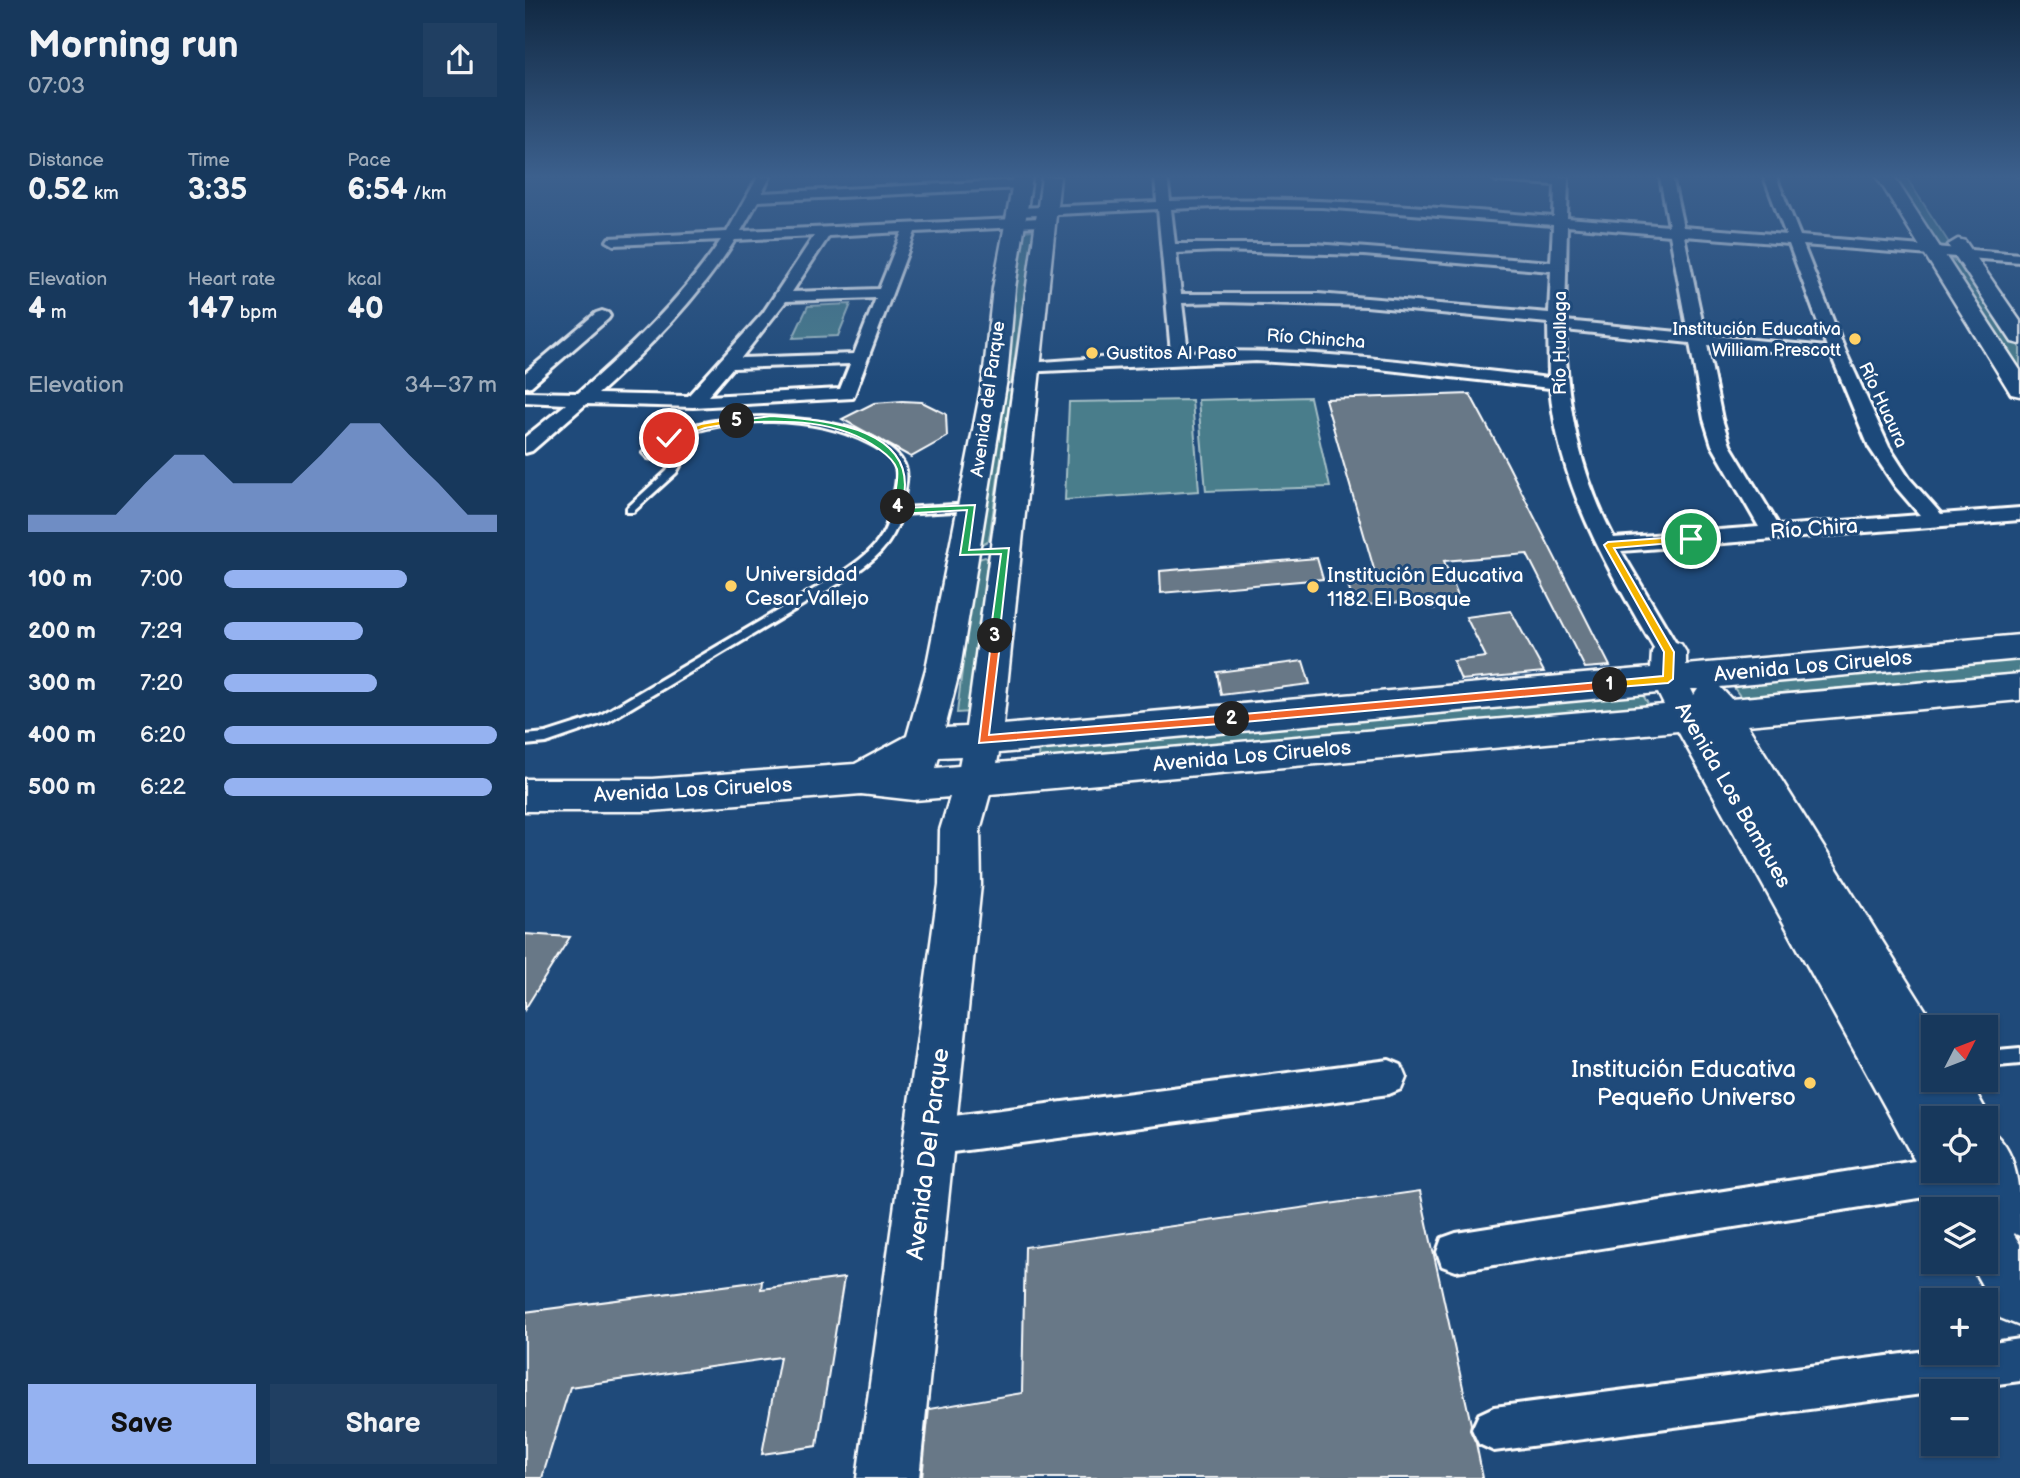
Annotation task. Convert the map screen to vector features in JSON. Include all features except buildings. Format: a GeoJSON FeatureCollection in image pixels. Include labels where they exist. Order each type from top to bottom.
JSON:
{"type":"FeatureCollection","features":[{"type":"Feature","properties":{"kind":"main road","name":"Avenida del Parque"},"geometry":{"type":"LineString","coordinates":[[914,785],[943,668],[964,553],[995,379],[1004,288],[1012,246]]}},
{"type":"Feature","properties":{"kind":"main road","name":"Avenida del Parque"},"geometry":{"type":"LineString","coordinates":[[983,740],[1042,246]]}},
{"type":"Feature","properties":{"kind":"main road"},"geometry":{"type":"LineString","coordinates":[[1930,246],[2020,389]]}},
{"type":"Feature","properties":{"kind":"main road"},"geometry":{"type":"LineString","coordinates":[[1958,246],[2020,337]]}},
{"type":"Feature","properties":{"kind":"main road"},"geometry":{"type":"LineString","coordinates":[[964,553],[1006,550]]}},
{"type":"Feature","properties":{"kind":"main road","name":"Avenida Los Ciruelos"},"geometry":{"type":"LineString","coordinates":[[861,779],[923,744],[1678,669],[2020,648]]}},
{"type":"Feature","properties":{"kind":"main road","name":"Avenida Los Bambues"},"geometry":{"type":"LineString","coordinates":[[1678,669],[1922,1106]]}},
{"type":"Feature","properties":{"kind":"main road","name":"Avenida Los Ciruelos"},"geometry":{"type":"LineString","coordinates":[[525,795],[652,795],[861,779],[914,785],[2020,687]]}},
{"type":"Feature","properties":{"kind":"main road","name":"Avenida Los Bambues"},"geometry":{"type":"LineString","coordinates":[[1705,716],[1921,1048]]}},
{"type":"Feature","properties":{"kind":"main road","name":"Avenida Del Parque"},"geometry":{"type":"LineString","coordinates":[[888,1478],[960,885],[960,830],[975,780],[983,740]]}},
{"type":"Feature","properties":{"kind":"main road"},"geometry":{"type":"LineString","coordinates":[[914,785],[960,830]]}},
{"type":"Feature","properties":{"kind":"main road","name":"Avenida Los Bambues"},"geometry":{"type":"LineString","coordinates":[[1979,1183],[2020,1209]]}},
{"type":"Feature","properties":{"kind":"main road"},"geometry":{"type":"LineString","coordinates":[[1998,1259],[2020,1298]]}},
{"type":"Feature","properties":{"kind":"street"},"geometry":{"type":"LineString","coordinates":[[525,447],[580,400],[681,302],[726,246]]}},
{"type":"Feature","properties":{"kind":"street"},"geometry":{"type":"LineString","coordinates":[[693,402],[783,297],[815,246]]}},
{"type":"Feature","properties":{"kind":"street"},"geometry":{"type":"LineString","coordinates":[[525,397],[693,402],[847,394],[904,246]]}},
{"type":"Feature","properties":{"kind":"street"},"geometry":{"type":"LineString","coordinates":[[1180,358],[1168,248],[1205,246]]}},
{"type":"Feature","properties":{"kind":"street"},"geometry":{"type":"LineString","coordinates":[[1304,246],[1560,267]]}},
{"type":"Feature","properties":{"kind":"street","name":"Río Huallaga"},"geometry":{"type":"LineString","coordinates":[[1560,246],[1557,384],[1571,458],[1589,506],[1608,545],[1678,669]]}},
{"type":"Feature","properties":{"kind":"street"},"geometry":{"type":"LineString","coordinates":[[1679,246],[1695,339],[1721,445],[1773,533]]}},
{"type":"Feature","properties":{"kind":"street","name":"Río Huaura"},"geometry":{"type":"LineString","coordinates":[[1797,246],[1838,353],[1879,447],[1902,482],[1935,520]]}},
{"type":"Feature","properties":{"kind":"street"},"geometry":{"type":"LineString","coordinates":[[1882,246],[2020,258]]}},
{"type":"Feature","properties":{"kind":"street"},"geometry":{"type":"LineString","coordinates":[[783,297],[887,293]]}},
{"type":"Feature","properties":{"kind":"street"},"geometry":{"type":"LineString","coordinates":[[1174,299],[1257,295],[1326,298],[1838,353]]}},
{"type":"Feature","properties":{"kind":"street"},"geometry":{"type":"LineString","coordinates":[[525,382],[602,316]]}},
{"type":"Feature","properties":{"kind":"street","name":"Río Chincha"},"geometry":{"type":"LineString","coordinates":[[1028,369],[1180,358],[1311,359],[1557,384]]}},
{"type":"Feature","properties":{"kind":"street"},"geometry":{"type":"LineString","coordinates":[[728,363],[861,359]]}},
{"type":"Feature","properties":{"kind":"street","name":"Río Chira"},"geometry":{"type":"LineString","coordinates":[[1608,545],[2020,514]]}},
{"type":"Feature","properties":{"kind":"street"},"geometry":{"type":"LineString","coordinates":[[930,1137],[1389,1077]]}},
{"type":"Feature","properties":{"kind":"street"},"geometry":{"type":"LineString","coordinates":[[1456,1252],[1921,1176]]}},
{"type":"Feature","properties":{"kind":"street"},"geometry":{"type":"LineString","coordinates":[[1494,1429],[2020,1360]]}},
{"type":"Feature","properties":{"kind":"lane"},"geometry":{"type":"LineString","coordinates":[[525,740],[546,738],[603,719],[842,577],[886,543],[898,511],[901,469],[893,455],[872,440],[846,429],[815,422],[771,419],[704,426],[669,438],[647,453],[674,460]]}},
{"type":"Feature","properties":{"kind":"lane"},"geometry":{"type":"LineString","coordinates":[[630,510],[671,473],[675,466],[674,460],[683,447],[669,438]]}},
{"type":"Feature","properties":{"kind":"lane"},"geometry":{"type":"LineString","coordinates":[[898,511],[972,507]]}},
{"type":"Feature","properties":{"kind":"lane"},"geometry":{"type":"LineString","coordinates":[[1999,1058],[2020,1056]]}},
{"type":"Feature","properties":{"kind":"green space"},"geometry":{"type":"Polygon","coordinates":[[[1020,246],[1032,246],[1011,383],[1001,384],[1020,246]]]}},
{"type":"Feature","properties":{"kind":"green space"},"geometry":{"type":"Polygon","coordinates":[[[1937,246],[1951,246],[1953,249],[1937,246]]]}},
{"type":"Feature","properties":{"kind":"green space"},"geometry":{"type":"Polygon","coordinates":[[[1946,259],[1963,263],[2020,348],[2020,381],[1946,259]]]}},
{"type":"Feature","properties":{"kind":"green space"},"geometry":{"type":"Polygon","coordinates":[[[851,304],[838,336],[793,338],[808,306],[851,304]]]}},
{"type":"Feature","properties":{"kind":"green space"},"geometry":{"type":"Polygon","coordinates":[[[1011,390],[989,540],[982,544],[979,543],[1000,391],[1011,390]]]}},
{"type":"Feature","properties":{"kind":"green space"},"geometry":{"type":"Polygon","coordinates":[[[1310,397],[1330,487],[1206,491],[1198,400],[1310,397]]]}},
{"type":"Feature","properties":{"kind":"green space"},"geometry":{"type":"Polygon","coordinates":[[[1192,400],[1199,491],[1065,500],[1069,402],[1192,400]]]}},
{"type":"Feature","properties":{"kind":"green space"},"geometry":{"type":"Polygon","coordinates":[[[985,557],[988,559],[970,712],[957,713],[975,560],[985,557]]]}},
{"type":"Feature","properties":{"kind":"green space"},"geometry":{"type":"Polygon","coordinates":[[[2020,659],[2020,678],[1745,703],[1732,685],[2020,659]]]}},
{"type":"Feature","properties":{"kind":"green space"},"geometry":{"type":"Polygon","coordinates":[[[1643,695],[1652,711],[1038,769],[1040,746],[1643,695]]]}},
{"type":"Feature","properties":{"kind":"place","name":"Institución Educativa William Prescott"},"geometry":{"type":"Point","coordinates":[1855,339]}},
{"type":"Feature","properties":{"kind":"place","name":"Gustitos Al Paso"},"geometry":{"type":"Point","coordinates":[1092,353]}},
{"type":"Feature","properties":{"kind":"place","name":"Universidad Cesar Vallejo"},"geometry":{"type":"Point","coordinates":[731,586]}},
{"type":"Feature","properties":{"kind":"place","name":"Institución Educativa 1182 El Bosque"},"geometry":{"type":"Point","coordinates":[1313,587]}},
{"type":"Feature","properties":{"kind":"place","name":"Institución Educativa Pequeño Universo"},"geometry":{"type":"Point","coordinates":[1810,1083]}},
{"type":"Feature","properties":{"kind":"route"},"geometry":{"type":"LineString","coordinates":[[669,438],[704,426],[771,419],[815,422],[846,429],[872,440],[893,455],[901,469],[898,511],[972,507],[964,553],[1006,550],[983,740],[1668,679],[1669,652],[1608,545],[1691,539]]}}]}
